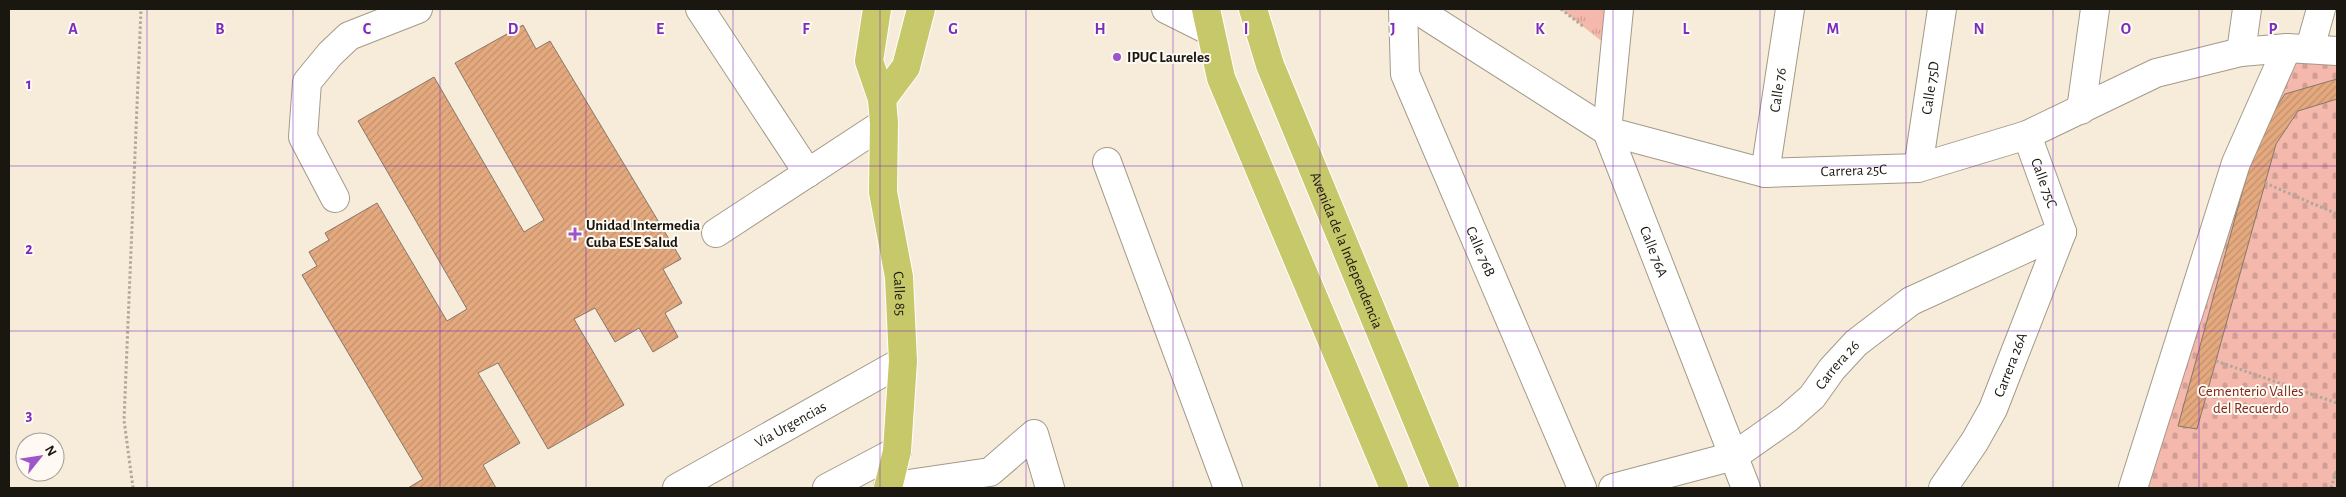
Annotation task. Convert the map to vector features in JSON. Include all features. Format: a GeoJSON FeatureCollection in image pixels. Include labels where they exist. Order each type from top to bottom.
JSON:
{"type":"FeatureCollection","features":[{"type":"Feature","properties":{"kind":"main road","name":"Calle 85"},"geometry":{"type":"LineString","coordinates":[[877,9],[869,60],[883,111],[883,192],[899,277],[903,361],[897,451],[888,488]]}},
{"type":"Feature","properties":{"kind":"main road"},"geometry":{"type":"LineString","coordinates":[[883,111],[906,67],[921,9]]}},
{"type":"Feature","properties":{"kind":"main road","name":"Avenida de la Independencia"},"geometry":{"type":"LineString","coordinates":[[1253,9],[1270,65],[1445,488]]}},
{"type":"Feature","properties":{"kind":"main road"},"geometry":{"type":"LineString","coordinates":[[1208,20],[1221,78],[1394,488]]}},
{"type":"Feature","properties":{"kind":"street"},"geometry":{"type":"LineString","coordinates":[[335,198],[303,136],[307,82],[330,54],[349,36],[418,9]]}},
{"type":"Feature","properties":{"kind":"street"},"geometry":{"type":"LineString","coordinates":[[700,9],[808,173]]}},
{"type":"Feature","properties":{"kind":"street"},"geometry":{"type":"LineString","coordinates":[[1166,9],[1208,20]]}},
{"type":"Feature","properties":{"kind":"street","name":"Calle 76B"},"geometry":{"type":"LineString","coordinates":[[1403,9],[1405,74],[1582,488]]}},
{"type":"Feature","properties":{"kind":"street","name":"Carrera 25C"},"geometry":{"type":"LineString","coordinates":[[1416,9],[1606,131],[1765,173],[1918,168],[2027,135],[2156,73],[2241,52],[2299,48]]}},
{"type":"Feature","properties":{"kind":"street","name":"Calle 76A"},"geometry":{"type":"LineString","coordinates":[[1619,9],[1606,131],[1746,488]]}},
{"type":"Feature","properties":{"kind":"street","name":"Calle 76"},"geometry":{"type":"LineString","coordinates":[[1765,173],[1790,9]]}},
{"type":"Feature","properties":{"kind":"street","name":"Calle 75D"},"geometry":{"type":"LineString","coordinates":[[1918,168],[1942,9]]}},
{"type":"Feature","properties":{"kind":"street"},"geometry":{"type":"LineString","coordinates":[[2081,110],[2095,9]]}},
{"type":"Feature","properties":{"kind":"street"},"geometry":{"type":"LineString","coordinates":[[2241,52],[2247,9]]}},
{"type":"Feature","properties":{"kind":"street"},"geometry":{"type":"LineString","coordinates":[[2132,488],[2236,163],[2321,9]]}},
{"type":"Feature","properties":{"kind":"street"},"geometry":{"type":"LineString","coordinates":[[2299,48],[2337,51]]}},
{"type":"Feature","properties":{"kind":"street"},"geometry":{"type":"LineString","coordinates":[[716,232],[808,173],[883,111]]}},
{"type":"Feature","properties":{"kind":"street","name":"Calle 75C"},"geometry":{"type":"LineString","coordinates":[[2027,135],[2062,232]]}},
{"type":"Feature","properties":{"kind":"street"},"geometry":{"type":"LineString","coordinates":[[1107,162],[1228,488]]}},
{"type":"Feature","properties":{"kind":"street","name":"Carrera 26"},"geometry":{"type":"LineString","coordinates":[[1613,488],[1734,456],[1788,418],[1812,397],[1832,369],[1856,343],[1911,301],[2062,232]]}},
{"type":"Feature","properties":{"kind":"street","name":"Carrera 26A"},"geometry":{"type":"LineString","coordinates":[[1943,488],[1966,456],[1992,409],[2062,232]]}},
{"type":"Feature","properties":{"kind":"street","name":"Via Urgencias"},"geometry":{"type":"LineString","coordinates":[[677,488],[903,361]]}},
{"type":"Feature","properties":{"kind":"street"},"geometry":{"type":"LineString","coordinates":[[888,488],[990,472],[1034,434],[1050,488]]}},
{"type":"Feature","properties":{"kind":"street"},"geometry":{"type":"LineString","coordinates":[[827,488],[897,451]]}},
{"type":"Feature","properties":{"kind":"path"},"geometry":{"type":"LineString","coordinates":[[133,488],[124,420],[141,9]]}},
{"type":"Feature","properties":{"kind":"path"},"geometry":{"type":"LineString","coordinates":[[2265,183],[2337,214]]}},
{"type":"Feature","properties":{"kind":"path"},"geometry":{"type":"LineString","coordinates":[[2216,361],[2337,403]]}},
{"type":"Feature","properties":{"kind":"path"},"geometry":{"type":"LineString","coordinates":[[2331,488],[2337,469]]}},
{"type":"Feature","properties":{"kind":"green space"},"geometry":{"type":"Polygon","coordinates":[[[1561,9],[1619,9],[1614,51],[1561,9]]]}},
{"type":"Feature","properties":{"kind":"green space","name":"Cementerio Valles del Recuerdo"},"geometry":{"type":"Polygon","coordinates":[[[2287,48],[2337,51],[2337,488],[2133,488],[2287,48]]]}},
{"type":"Feature","properties":{"kind":"building"},"geometry":{"type":"Polygon","coordinates":[[[523,25],[536,49],[550,41],[681,259],[663,269],[682,303],[665,313],[678,337],[653,352],[639,328],[615,342],[595,308],[574,319],[624,405],[548,449],[498,363],[478,373],[520,443],[483,465],[496,488],[408,488],[423,479],[302,275],[317,266],[309,252],[329,240],[325,233],[377,203],[447,321],[467,309],[358,121],[434,77],[524,232],[544,220],[455,63],[523,25]]]}},
{"type":"Feature","properties":{"kind":"building"},"geometry":{"type":"Polygon","coordinates":[[[2337,79],[2337,99],[2298,111],[2276,144],[2197,429],[2178,426],[2258,135],[2285,94],[2337,79]]]}},
{"type":"Feature","properties":{"kind":"place","name":"IPUC Laureles"},"geometry":{"type":"Point","coordinates":[1117,57]}},
{"type":"Feature","properties":{"kind":"place","name":"Unidad Intermedia Cuba ESE Salud"},"geometry":{"type":"Point","coordinates":[575,234]}}]}
